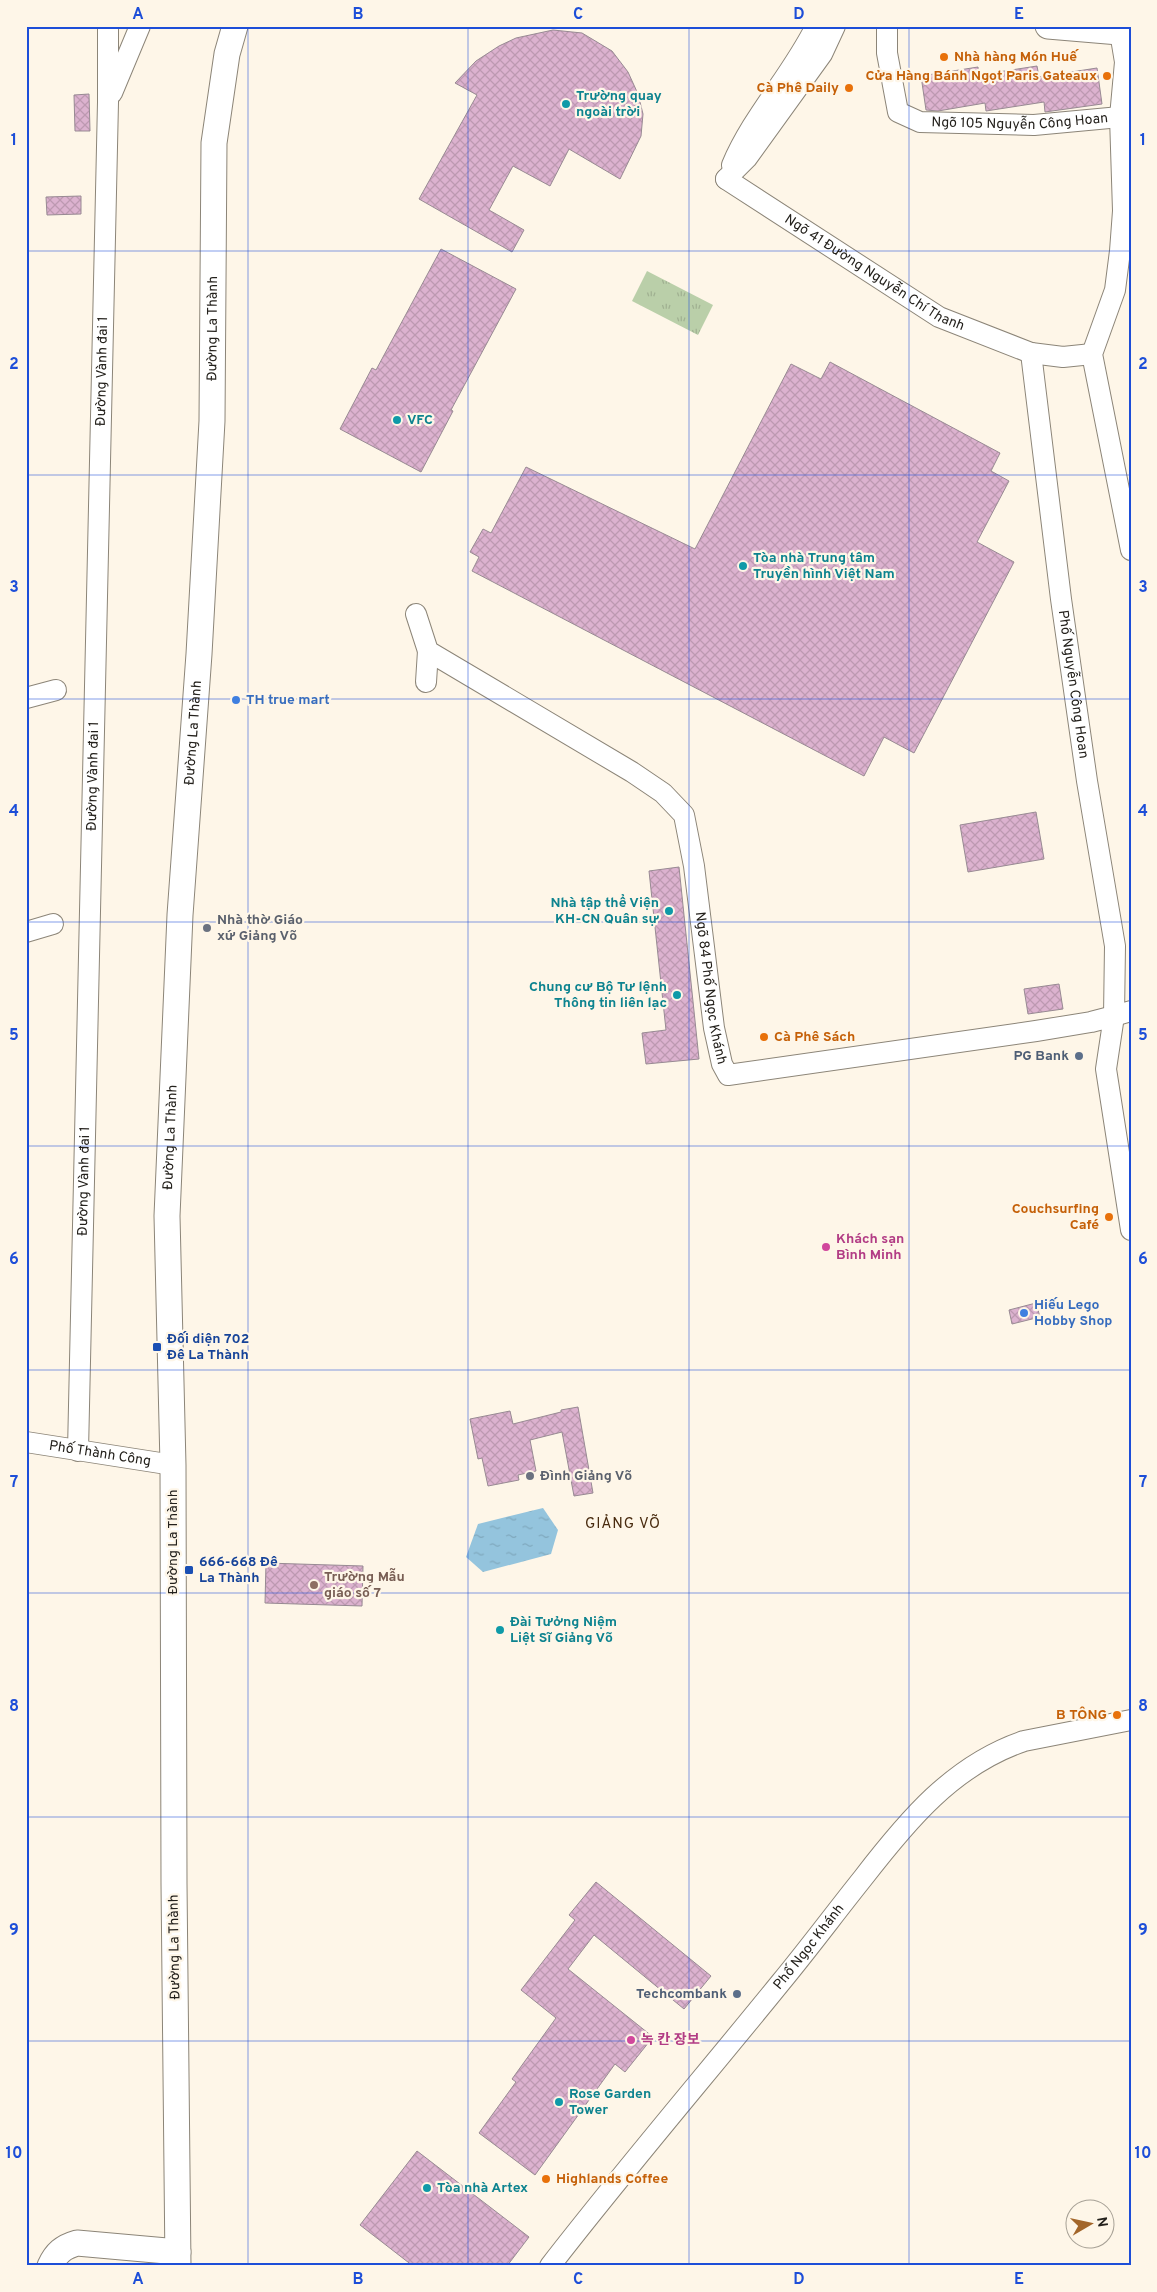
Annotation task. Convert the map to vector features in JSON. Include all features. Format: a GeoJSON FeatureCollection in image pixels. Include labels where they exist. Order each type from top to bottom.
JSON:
{"type":"FeatureCollection","features":[{"type":"Feature","properties":{"kind":"main road","name":"Đường La Thành"},"geometry":{"type":"LineString","coordinates":[[50,2266],[56,2254],[66,2246],[77,2243],[178,2259],[174,1873],[173,1464],[168,1216],[171,1101],[180,915],[199,654],[212,422],[214,143],[228,54],[235,26]]}},
{"type":"Feature","properties":{"kind":"main road"},"geometry":{"type":"LineString","coordinates":[[1048,26],[1126,33]]}},
{"type":"Feature","properties":{"kind":"street","name":"Đường Vành đai 1"},"geometry":{"type":"LineString","coordinates":[[78,1451],[108,102],[108,26]]}},
{"type":"Feature","properties":{"kind":"street"},"geometry":{"type":"LineString","coordinates":[[108,102],[140,26]]}},
{"type":"Feature","properties":{"kind":"street"},"geometry":{"type":"LineString","coordinates":[[726,178],[741,144],[807,45],[816,26]]}},
{"type":"Feature","properties":{"kind":"street"},"geometry":{"type":"LineString","coordinates":[[726,178],[748,158],[794,94],[822,54],[835,26]]}},
{"type":"Feature","properties":{"kind":"street","name":"Ngõ 105 Nguyễn Công Hoan"},"geometry":{"type":"LineString","coordinates":[[887,26],[887,54],[898,112],[920,122],[1034,125],[1120,117]]}},
{"type":"Feature","properties":{"kind":"street"},"geometry":{"type":"LineString","coordinates":[[1126,33],[1120,117],[1123,211],[1119,266],[1114,290],[1092,354],[1128,518],[1131,550]]}},
{"type":"Feature","properties":{"kind":"street","name":"Ngõ 41 Đường Nguyễn Chí Thanh"},"geometry":{"type":"LineString","coordinates":[[726,178],[939,317],[1031,353],[1064,357],[1092,354]]}},
{"type":"Feature","properties":{"kind":"street","name":"Phố Nguyễn Công Hoan"},"geometry":{"type":"LineString","coordinates":[[1031,353],[1061,599],[1087,781],[1115,946],[1123,1013]]}},
{"type":"Feature","properties":{"kind":"street"},"geometry":{"type":"LineString","coordinates":[[416,614],[428,651],[426,682]]}},
{"type":"Feature","properties":{"kind":"street","name":"Ngõ 84 Phố Ngọc Khánh"},"geometry":{"type":"LineString","coordinates":[[428,651],[632,772],[663,793],[684,814],[694,866],[714,1028],[722,1064],[728,1075],[1036,1031],[1092,1022],[1123,1013]]}},
{"type":"Feature","properties":{"kind":"street"},"geometry":{"type":"LineString","coordinates":[[26,698],[56,690]]}},
{"type":"Feature","properties":{"kind":"street"},"geometry":{"type":"LineString","coordinates":[[26,932],[53,924]]}},
{"type":"Feature","properties":{"kind":"street"},"geometry":{"type":"LineString","coordinates":[[1123,1013],[1106,1069],[1131,1230]]}},
{"type":"Feature","properties":{"kind":"street","name":"Phố Thành Công"},"geometry":{"type":"LineString","coordinates":[[26,1442],[173,1464]]}},
{"type":"Feature","properties":{"kind":"street","name":"Phố Ngọc Khánh"},"geometry":{"type":"LineString","coordinates":[[550,2266],[667,2119],[781,1982],[892,1840],[921,1808],[964,1771],[1010,1746],[1024,1741],[1131,1720]]}},
{"type":"Feature","properties":{"kind":"green space"},"geometry":{"type":"Polygon","coordinates":[[[647,271],[713,305],[698,335],[632,301],[647,271]]]}},
{"type":"Feature","properties":{"kind":"water"},"geometry":{"type":"Polygon","coordinates":[[[543,1508],[558,1530],[551,1554],[483,1572],[466,1557],[478,1524],[543,1508]]]}},
{"type":"Feature","properties":{"kind":"building"},"geometry":{"type":"Polygon","coordinates":[[[553,30],[582,33],[612,51],[628,72],[638,94],[643,114],[641,136],[620,179],[569,149],[550,186],[513,166],[489,210],[524,230],[512,252],[419,199],[477,95],[455,83],[476,61],[499,46],[516,38],[553,30]]]}},
{"type":"Feature","properties":{"kind":"building"},"geometry":{"type":"Polygon","coordinates":[[[1037,66],[1039,77],[1097,68],[1102,104],[1045,112],[1044,102],[986,111],[985,103],[938,111],[926,110],[921,76],[978,67],[979,75],[1037,66]]]}},
{"type":"Feature","properties":{"kind":"building"},"geometry":{"type":"Polygon","coordinates":[[[89,94],[90,131],[75,131],[74,95],[89,94]]]}},
{"type":"Feature","properties":{"kind":"building"},"geometry":{"type":"Polygon","coordinates":[[[81,196],[81,214],[47,215],[46,197],[81,196]]]}},
{"type":"Feature","properties":{"kind":"building"},"geometry":{"type":"Polygon","coordinates":[[[441,249],[516,289],[451,410],[453,411],[421,472],[340,429],[372,368],[376,370],[441,249]]]}},
{"type":"Feature","properties":{"kind":"building","name":"Tòa nhà Trung tâm Truyền hình Việt Nam"},"geometry":{"type":"Polygon","coordinates":[[[830,362],[1000,453],[991,471],[1009,481],[977,542],[1014,562],[914,753],[884,737],[864,776],[472,571],[479,557],[470,552],[483,529],[491,533],[526,467],[695,549],[791,364],[821,379],[830,362]]]}},
{"type":"Feature","properties":{"kind":"building"},"geometry":{"type":"Polygon","coordinates":[[[1036,812],[1044,859],[968,872],[960,825],[1036,812]]]}},
{"type":"Feature","properties":{"kind":"building"},"geometry":{"type":"Polygon","coordinates":[[[679,867],[699,1059],[646,1064],[642,1033],[666,1030],[649,871],[679,867]]]}},
{"type":"Feature","properties":{"kind":"building"},"geometry":{"type":"Polygon","coordinates":[[[1059,984],[1063,1009],[1028,1014],[1024,989],[1059,984]]]}},
{"type":"Feature","properties":{"kind":"building","name":"Hiếu Lego Hobby Shop"},"geometry":{"type":"Polygon","coordinates":[[[1036,1303],[1040,1317],[1012,1324],[1009,1310],[1036,1303]]]}},
{"type":"Feature","properties":{"kind":"building"},"geometry":{"type":"Polygon","coordinates":[[[578,1407],[593,1493],[574,1496],[562,1432],[530,1440],[536,1471],[518,1475],[519,1480],[488,1486],[482,1458],[478,1459],[470,1419],[510,1411],[513,1424],[578,1407]]]}},
{"type":"Feature","properties":{"kind":"building","name":"Trường Mẫu giáo số 7"},"geometry":{"type":"Polygon","coordinates":[[[266,1563],[363,1566],[362,1606],[265,1603],[266,1563]]]}},
{"type":"Feature","properties":{"kind":"building"},"geometry":{"type":"Polygon","coordinates":[[[596,1882],[711,1976],[684,2009],[594,1935],[568,1969],[653,2037],[625,2072],[615,2064],[535,2175],[479,2133],[516,2082],[512,2079],[556,2018],[521,1990],[575,1920],[569,1915],[596,1882]]]}},
{"type":"Feature","properties":{"kind":"building","name":"Tòa nhà Artex"},"geometry":{"type":"Polygon","coordinates":[[[417,2151],[529,2237],[507,2266],[413,2266],[360,2225],[417,2151]]]}},
{"type":"Feature","properties":{"kind":"place","name":"Nhà hàng Món Huế"},"geometry":{"type":"Point","coordinates":[944,57]}},
{"type":"Feature","properties":{"kind":"place","name":"Cửa Hàng Bánh Ngọt Paris Gateaux"},"geometry":{"type":"Point","coordinates":[1107,76]}},
{"type":"Feature","properties":{"kind":"place","name":"Cà Phê Daily"},"geometry":{"type":"Point","coordinates":[849,88]}},
{"type":"Feature","properties":{"kind":"place","name":"Trường quay ngoài trời"},"geometry":{"type":"Point","coordinates":[566,104]}},
{"type":"Feature","properties":{"kind":"place","name":"VFC"},"geometry":{"type":"Point","coordinates":[397,420]}},
{"type":"Feature","properties":{"kind":"place","name":"Tòa nhà Trung tâm Truyền hình Việt Nam"},"geometry":{"type":"Point","coordinates":[743,566]}},
{"type":"Feature","properties":{"kind":"place","name":"TH true mart"},"geometry":{"type":"Point","coordinates":[236,700]}},
{"type":"Feature","properties":{"kind":"place","name":"Nhà tập thể Viện KH-CN Quân sự"},"geometry":{"type":"Point","coordinates":[669,911]}},
{"type":"Feature","properties":{"kind":"place","name":"Nhà thờ Giáo xứ Giảng Võ"},"geometry":{"type":"Point","coordinates":[207,928]}},
{"type":"Feature","properties":{"kind":"place","name":"Chung cư Bộ Tư lệnh Thông tin liên lạc"},"geometry":{"type":"Point","coordinates":[677,995]}},
{"type":"Feature","properties":{"kind":"place","name":"Cà Phê Sách"},"geometry":{"type":"Point","coordinates":[764,1037]}},
{"type":"Feature","properties":{"kind":"place","name":"PG Bank"},"geometry":{"type":"Point","coordinates":[1079,1056]}},
{"type":"Feature","properties":{"kind":"place","name":"Couchsurfing Café"},"geometry":{"type":"Point","coordinates":[1109,1217]}},
{"type":"Feature","properties":{"kind":"place","name":"Khách sạn Bình Minh"},"geometry":{"type":"Point","coordinates":[826,1247]}},
{"type":"Feature","properties":{"kind":"place","name":"Hiếu Lego Hobby Shop"},"geometry":{"type":"Point","coordinates":[1024,1313]}},
{"type":"Feature","properties":{"kind":"place","name":"Đối diện 702 Đê La Thành"},"geometry":{"type":"Point","coordinates":[157,1347]}},
{"type":"Feature","properties":{"kind":"place","name":"Đình Giảng Võ"},"geometry":{"type":"Point","coordinates":[530,1476]}},
{"type":"Feature","properties":{"kind":"place","name":"666-668 Đê La Thành"},"geometry":{"type":"Point","coordinates":[189,1570]}},
{"type":"Feature","properties":{"kind":"place","name":"Trường Mẫu giáo số 7"},"geometry":{"type":"Point","coordinates":[314,1585]}},
{"type":"Feature","properties":{"kind":"place","name":"Đài Tưởng Niệm Liệt Sĩ Giảng Võ"},"geometry":{"type":"Point","coordinates":[500,1630]}},
{"type":"Feature","properties":{"kind":"place","name":"B TÔNG"},"geometry":{"type":"Point","coordinates":[1117,1715]}},
{"type":"Feature","properties":{"kind":"place","name":"Techcombank"},"geometry":{"type":"Point","coordinates":[737,1994]}},
{"type":"Feature","properties":{"kind":"place","name":"녹 칸 장보"},"geometry":{"type":"Point","coordinates":[631,2040]}},
{"type":"Feature","properties":{"kind":"place","name":"Rose Garden Tower"},"geometry":{"type":"Point","coordinates":[559,2102]}},
{"type":"Feature","properties":{"kind":"place","name":"Highlands Coffee"},"geometry":{"type":"Point","coordinates":[546,2179]}},
{"type":"Feature","properties":{"kind":"place","name":"Tòa nhà Artex"},"geometry":{"type":"Point","coordinates":[427,2188]}},
{"type":"Feature","properties":{"kind":"district","name":"GIẢNG VÕ"},"geometry":{"type":"Point","coordinates":[623,1524]}}]}
